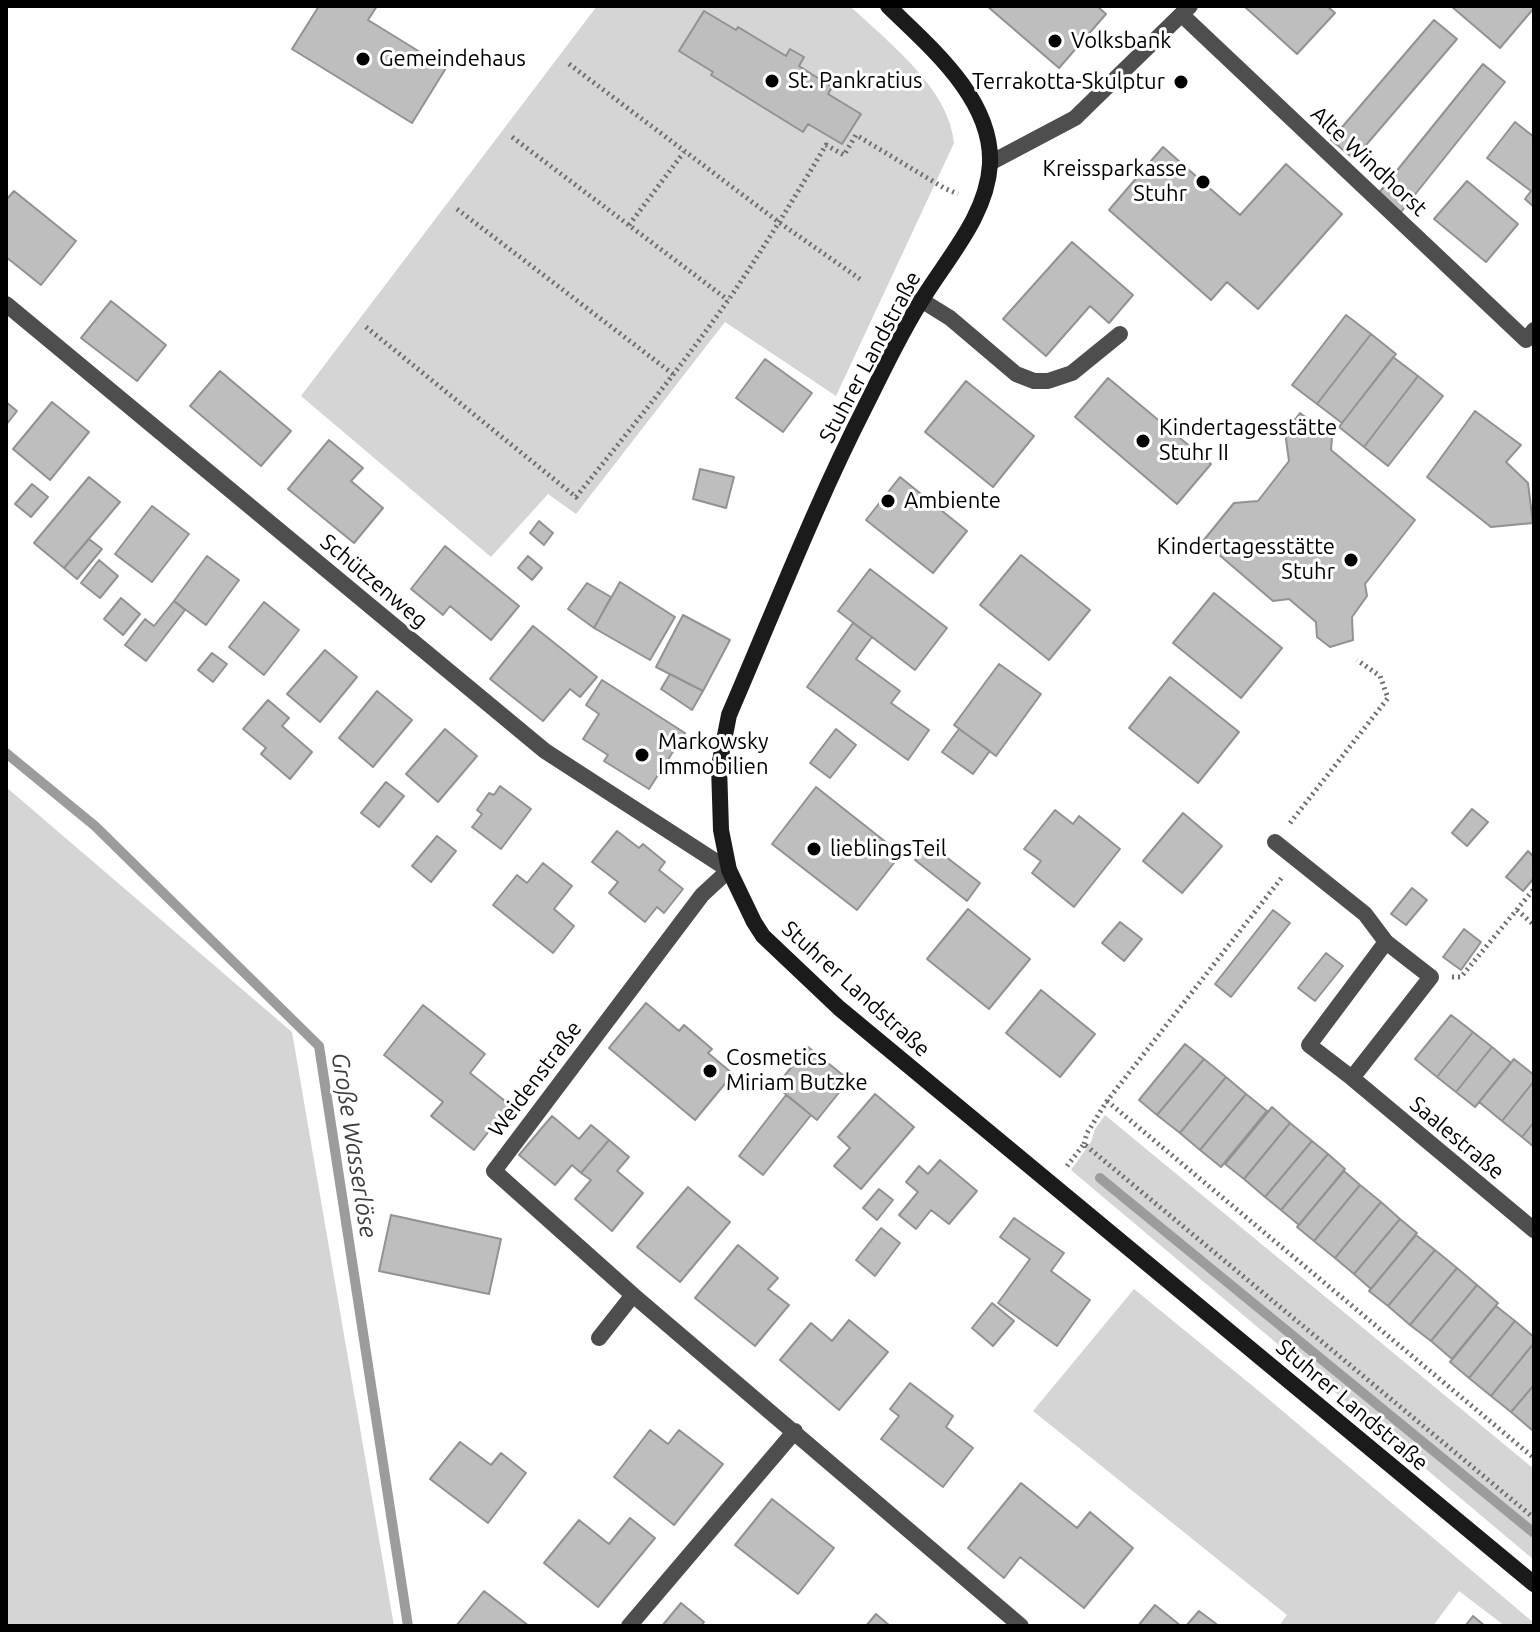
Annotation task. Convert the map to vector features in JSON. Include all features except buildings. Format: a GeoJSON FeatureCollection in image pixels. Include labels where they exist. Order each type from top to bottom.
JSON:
{"type":"FeatureCollection","features":[{"type":"Feature","properties":{"kind":"main road","name":"Stuhrer Landstraße"},"geometry":{"type":"LineString","coordinates":[[888,6],[930,46],[975,102],[990,163],[981,203],[968,230],[921,300],[864,408],[729,715],[719,766],[721,830],[729,870],[754,922],[775,950],[839,1008],[1534,1584]]}},
{"type":"Feature","properties":{"kind":"street"},"geometry":{"type":"LineString","coordinates":[[990,163],[1075,118],[1186,10]]}},
{"type":"Feature","properties":{"kind":"street","name":"Alte Windhorst"},"geometry":{"type":"LineString","coordinates":[[1186,10],[1530,335]]}},
{"type":"Feature","properties":{"kind":"street"},"geometry":{"type":"LineString","coordinates":[[921,300],[950,318],[1016,374],[1034,381],[1048,381],[1072,373],[1120,334]]}},
{"type":"Feature","properties":{"kind":"street","name":"Schützenweg"},"geometry":{"type":"LineString","coordinates":[[6,304],[545,751],[729,870]]}},
{"type":"Feature","properties":{"kind":"street"},"geometry":{"type":"LineString","coordinates":[[1275,842],[1365,914],[1386,942],[1431,977],[1352,1078]]}},
{"type":"Feature","properties":{"kind":"street","name":"Weidenstraße"},"geometry":{"type":"LineString","coordinates":[[729,870],[702,895],[494,1171],[633,1295],[1021,1626]]}},
{"type":"Feature","properties":{"kind":"street","name":"Saalestraße"},"geometry":{"type":"LineString","coordinates":[[1386,942],[1309,1045],[1534,1230]]}},
{"type":"Feature","properties":{"kind":"street"},"geometry":{"type":"LineString","coordinates":[[599,1338],[633,1295]]}},
{"type":"Feature","properties":{"kind":"street"},"geometry":{"type":"LineString","coordinates":[[629,1626],[795,1431]]}},
{"type":"Feature","properties":{"kind":"path"},"geometry":{"type":"LineString","coordinates":[[569,64],[780,223],[860,279]]}},
{"type":"Feature","properties":{"kind":"path"},"geometry":{"type":"LineString","coordinates":[[366,327],[576,497],[728,300],[780,223],[826,145],[844,155],[856,135],[944,188],[981,203]]}},
{"type":"Feature","properties":{"kind":"path"},"geometry":{"type":"LineString","coordinates":[[512,137],[728,300]]}},
{"type":"Feature","properties":{"kind":"path"},"geometry":{"type":"LineString","coordinates":[[629,225],[684,152]]}},
{"type":"Feature","properties":{"kind":"path"},"geometry":{"type":"LineString","coordinates":[[457,209],[673,374]]}},
{"type":"Feature","properties":{"kind":"path"},"geometry":{"type":"LineString","coordinates":[[1275,842],[1388,698],[1380,676],[1357,660]]}},
{"type":"Feature","properties":{"kind":"path"},"geometry":{"type":"LineString","coordinates":[[1051,1185],[1084,1144],[1087,1133],[1107,1101],[1297,859]]}},
{"type":"Feature","properties":{"kind":"path"},"geometry":{"type":"LineString","coordinates":[[1431,977],[1461,977],[1534,889]]}},
{"type":"Feature","properties":{"kind":"path"},"geometry":{"type":"LineString","coordinates":[[1517,910],[1534,925]]}},
{"type":"Feature","properties":{"kind":"path"},"geometry":{"type":"LineString","coordinates":[[1107,1101],[1534,1458]]}},
{"type":"Feature","properties":{"kind":"path"},"geometry":{"type":"LineString","coordinates":[[1084,1144],[1534,1518]]}},
{"type":"Feature","properties":{"kind":"shaded area"},"geometry":{"type":"Polygon","coordinates":[[[597,6],[850,6],[929,85],[950,123],[954,143],[836,396],[725,322],[576,514],[548,494],[491,557],[301,396],[597,6]]]}},
{"type":"Feature","properties":{"kind":"shaded area"},"geometry":{"type":"Polygon","coordinates":[[[6,787],[292,1032],[394,1626],[6,1626],[6,787]]]}},
{"type":"Feature","properties":{"kind":"shaded area"},"geometry":{"type":"Polygon","coordinates":[[[1105,1115],[1534,1469],[1534,1560],[1071,1170],[1105,1115]]]}},
{"type":"Feature","properties":{"kind":"shaded area"},"geometry":{"type":"Polygon","coordinates":[[[1134,1289],[1260,1392],[1534,1626],[1505,1626],[1459,1591],[1433,1626],[1279,1626],[1287,1615],[1033,1411],[1134,1289]]]}},
{"type":"Feature","properties":{"kind":"waterway","name":"Große Wasserlöse"},"geometry":{"type":"LineString","coordinates":[[6,753],[95,826],[319,1046],[408,1626]]}},
{"type":"Feature","properties":{"kind":"waterway"},"geometry":{"type":"LineString","coordinates":[[1100,1178],[1534,1533]]}},
{"type":"Feature","properties":{"kind":"place","name":"Volksbank"},"geometry":{"type":"Point","coordinates":[1055,41]}},
{"type":"Feature","properties":{"kind":"place","name":"Gemeindehaus"},"geometry":{"type":"Point","coordinates":[363,59]}},
{"type":"Feature","properties":{"kind":"place","name":"St. Pankratius"},"geometry":{"type":"Point","coordinates":[772,81]}},
{"type":"Feature","properties":{"kind":"place","name":"Terrakotta-Skulptur"},"geometry":{"type":"Point","coordinates":[1181,82]}},
{"type":"Feature","properties":{"kind":"place","name":"Kreissparkasse Stuhr"},"geometry":{"type":"Point","coordinates":[1203,182]}},
{"type":"Feature","properties":{"kind":"place","name":"Kindertagesstätte Stuhr II"},"geometry":{"type":"Point","coordinates":[1143,441]}},
{"type":"Feature","properties":{"kind":"place","name":"Ambiente"},"geometry":{"type":"Point","coordinates":[888,501]}},
{"type":"Feature","properties":{"kind":"place","name":"Kindertagesstätte Stuhr"},"geometry":{"type":"Point","coordinates":[1351,560]}},
{"type":"Feature","properties":{"kind":"place","name":"Markowsky Immobilien"},"geometry":{"type":"Point","coordinates":[642,755]}},
{"type":"Feature","properties":{"kind":"place","name":"lieblingsTeil"},"geometry":{"type":"Point","coordinates":[814,849]}},
{"type":"Feature","properties":{"kind":"place","name":"Cosmetics Miriam Butzke"},"geometry":{"type":"Point","coordinates":[710,1071]}}]}
